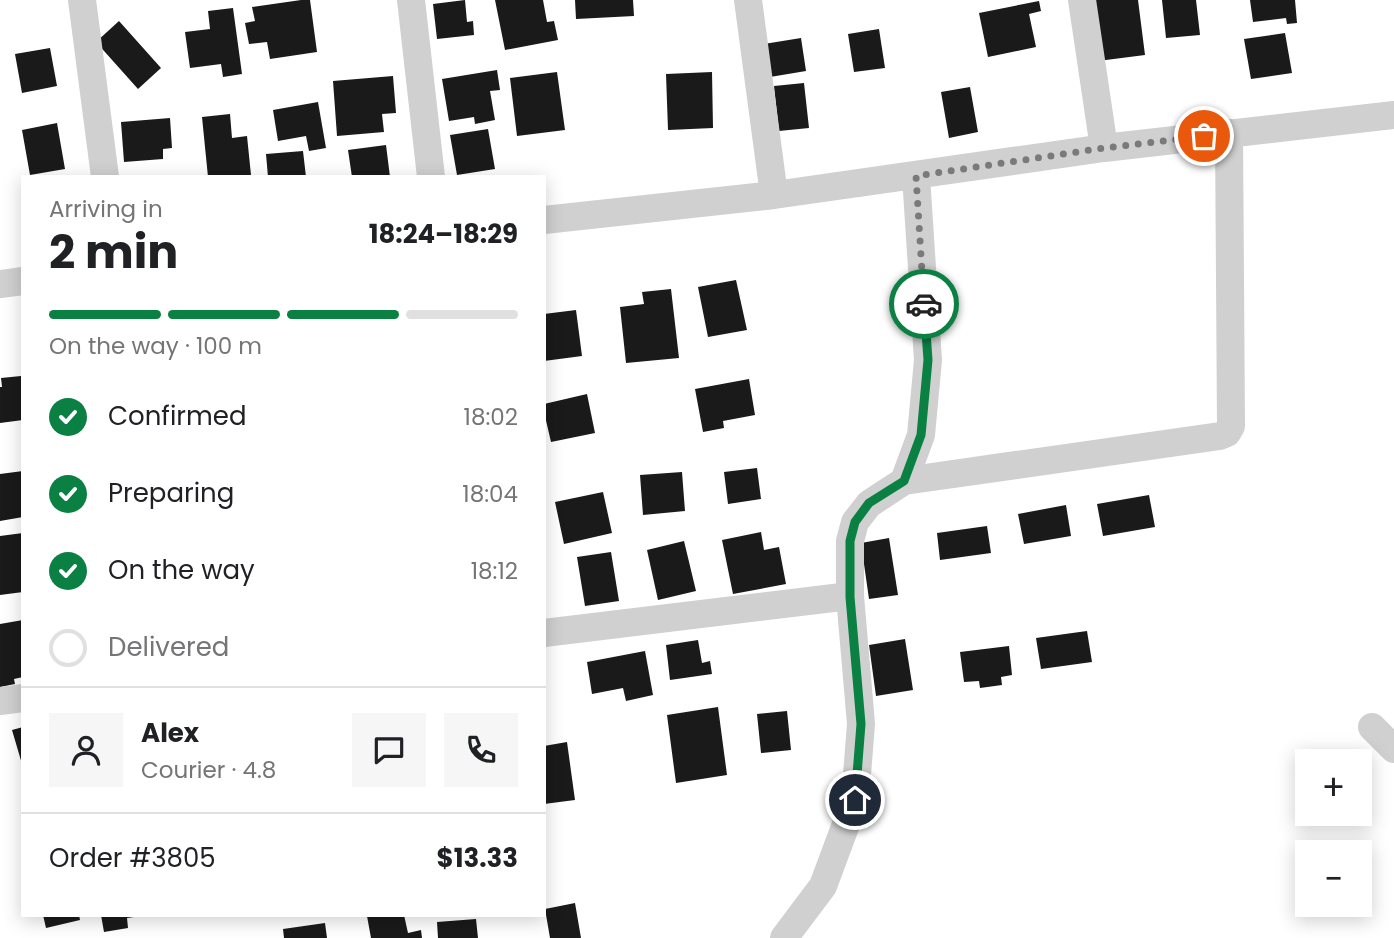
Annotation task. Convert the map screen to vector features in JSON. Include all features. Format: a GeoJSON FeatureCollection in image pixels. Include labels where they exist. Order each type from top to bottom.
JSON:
{"type":"FeatureCollection","features":[{"type":"Feature","properties":{"kind":"street"},"geometry":{"type":"LineString","coordinates":[[82,0],[105,175]]}},
{"type":"Feature","properties":{"kind":"street"},"geometry":{"type":"LineString","coordinates":[[411,0],[431,175]]}},
{"type":"Feature","properties":{"kind":"street"},"geometry":{"type":"LineString","coordinates":[[748,0],[774,195]]}},
{"type":"Feature","properties":{"kind":"street"},"geometry":{"type":"LineString","coordinates":[[1082,0],[1104,148]]}},
{"type":"Feature","properties":{"kind":"street"},"geometry":{"type":"LineString","coordinates":[[546,220],[774,195],[1104,148],[1394,115]]}},
{"type":"Feature","properties":{"kind":"street"},"geometry":{"type":"LineString","coordinates":[[784,938],[822,886],[855,800],[861,724],[850,597],[850,541],[855,522],[869,503],[904,481],[1220,436],[1227,433],[1231,426],[1229,133]]}},
{"type":"Feature","properties":{"kind":"street"},"geometry":{"type":"LineString","coordinates":[[904,481],[921,435],[928,360],[916,176]]}},
{"type":"Feature","properties":{"kind":"street"},"geometry":{"type":"LineString","coordinates":[[0,284],[21,281]]}},
{"type":"Feature","properties":{"kind":"street"},"geometry":{"type":"LineString","coordinates":[[546,633],[850,597]]}},
{"type":"Feature","properties":{"kind":"street"},"geometry":{"type":"LineString","coordinates":[[0,701],[21,698]]}},
{"type":"Feature","properties":{"kind":"street"},"geometry":{"type":"LineString","coordinates":[[1373,727],[1394,749]]}},
{"type":"Feature","properties":{"kind":"building"},"geometry":{"type":"Polygon","coordinates":[[[310,0],[317,52],[270,59],[267,42],[249,44],[245,23],[255,21],[252,7],[310,0]]]}},
{"type":"Feature","properties":{"kind":"building"},"geometry":{"type":"Polygon","coordinates":[[[465,0],[467,22],[473,21],[474,35],[437,39],[433,4],[465,0]]]}},
{"type":"Feature","properties":{"kind":"building"},"geometry":{"type":"Polygon","coordinates":[[[495,0],[543,0],[547,22],[554,21],[558,40],[505,50],[495,0]]]}},
{"type":"Feature","properties":{"kind":"building"},"geometry":{"type":"Polygon","coordinates":[[[575,0],[633,0],[634,16],[576,19],[575,0]]]}},
{"type":"Feature","properties":{"kind":"building"},"geometry":{"type":"Polygon","coordinates":[[[1090,0],[1138,0],[1145,55],[1098,61],[1090,0]]]}},
{"type":"Feature","properties":{"kind":"building"},"geometry":{"type":"Polygon","coordinates":[[[1162,0],[1196,0],[1200,35],[1166,38],[1162,0]]]}},
{"type":"Feature","properties":{"kind":"building"},"geometry":{"type":"Polygon","coordinates":[[[1250,0],[1295,0],[1297,23],[1287,24],[1286,18],[1253,22],[1250,0]]]}},
{"type":"Feature","properties":{"kind":"building"},"geometry":{"type":"Polygon","coordinates":[[[1039,1],[1041,11],[1029,14],[1036,47],[988,57],[979,13],[1039,1]]]}},
{"type":"Feature","properties":{"kind":"building"},"geometry":{"type":"Polygon","coordinates":[[[233,8],[242,74],[223,77],[221,64],[190,68],[185,32],[210,29],[208,11],[233,8]]]}},
{"type":"Feature","properties":{"kind":"building"},"geometry":{"type":"Polygon","coordinates":[[[119,21],[161,68],[138,89],[96,42],[119,21]]]}},
{"type":"Feature","properties":{"kind":"building"},"geometry":{"type":"Polygon","coordinates":[[[879,29],[885,68],[854,72],[848,34],[879,29]]]}},
{"type":"Feature","properties":{"kind":"building"},"geometry":{"type":"Polygon","coordinates":[[[1285,33],[1292,73],[1251,79],[1244,39],[1285,33]]]}},
{"type":"Feature","properties":{"kind":"building"},"geometry":{"type":"Polygon","coordinates":[[[801,38],[806,71],[770,77],[764,44],[801,38]]]}},
{"type":"Feature","properties":{"kind":"building"},"geometry":{"type":"Polygon","coordinates":[[[50,48],[57,86],[22,93],[15,54],[50,48]]]}},
{"type":"Feature","properties":{"kind":"building"},"geometry":{"type":"Polygon","coordinates":[[[497,70],[500,90],[490,91],[495,120],[475,124],[474,117],[449,121],[442,79],[497,70]]]}},
{"type":"Feature","properties":{"kind":"building"},"geometry":{"type":"Polygon","coordinates":[[[557,72],[565,130],[517,136],[510,78],[557,72]]]}},
{"type":"Feature","properties":{"kind":"building"},"geometry":{"type":"Polygon","coordinates":[[[712,72],[713,128],[668,130],[666,74],[712,72]]]}},
{"type":"Feature","properties":{"kind":"building"},"geometry":{"type":"Polygon","coordinates":[[[393,76],[396,113],[382,114],[384,132],[337,136],[333,81],[393,76]]]}},
{"type":"Feature","properties":{"kind":"building"},"geometry":{"type":"Polygon","coordinates":[[[804,83],[809,128],[779,131],[774,86],[804,83]]]}},
{"type":"Feature","properties":{"kind":"building"},"geometry":{"type":"Polygon","coordinates":[[[970,87],[978,132],[949,138],[941,92],[970,87]]]}},
{"type":"Feature","properties":{"kind":"building"},"geometry":{"type":"Polygon","coordinates":[[[318,102],[326,148],[309,151],[306,136],[278,141],[273,110],[318,102]]]}},
{"type":"Feature","properties":{"kind":"building"},"geometry":{"type":"Polygon","coordinates":[[[230,114],[232,138],[247,136],[251,175],[208,175],[202,117],[230,114]]]}},
{"type":"Feature","properties":{"kind":"building"},"geometry":{"type":"Polygon","coordinates":[[[170,118],[172,148],[163,149],[163,159],[124,162],[121,122],[170,118]]]}},
{"type":"Feature","properties":{"kind":"building"},"geometry":{"type":"Polygon","coordinates":[[[57,123],[65,169],[30,175],[22,130],[57,123]]]}},
{"type":"Feature","properties":{"kind":"building"},"geometry":{"type":"Polygon","coordinates":[[[488,129],[495,169],[457,175],[450,135],[488,129]]]}},
{"type":"Feature","properties":{"kind":"building"},"geometry":{"type":"Polygon","coordinates":[[[386,145],[390,175],[352,175],[348,150],[386,145]]]}},
{"type":"Feature","properties":{"kind":"building"},"geometry":{"type":"Polygon","coordinates":[[[303,151],[306,175],[268,175],[266,154],[303,151]]]}},
{"type":"Feature","properties":{"kind":"building"},"geometry":{"type":"Polygon","coordinates":[[[736,280],[747,330],[708,337],[698,287],[736,280]]]}},
{"type":"Feature","properties":{"kind":"building"},"geometry":{"type":"Polygon","coordinates":[[[671,289],[679,358],[626,363],[620,307],[644,304],[642,292],[671,289]]]}},
{"type":"Feature","properties":{"kind":"building"},"geometry":{"type":"Polygon","coordinates":[[[576,310],[582,356],[546,361],[546,314],[576,310]]]}},
{"type":"Feature","properties":{"kind":"building"},"geometry":{"type":"Polygon","coordinates":[[[21,376],[21,420],[0,423],[1,378],[21,376]]]}},
{"type":"Feature","properties":{"kind":"building"},"geometry":{"type":"Polygon","coordinates":[[[749,379],[755,415],[723,421],[724,428],[703,432],[695,389],[749,379]]]}},
{"type":"Feature","properties":{"kind":"building"},"geometry":{"type":"Polygon","coordinates":[[[587,394],[595,433],[551,442],[546,421],[546,404],[587,394]]]}},
{"type":"Feature","properties":{"kind":"building"},"geometry":{"type":"Polygon","coordinates":[[[757,468],[761,499],[728,504],[724,472],[757,468]]]}},
{"type":"Feature","properties":{"kind":"building"},"geometry":{"type":"Polygon","coordinates":[[[21,471],[21,517],[0,521],[0,474],[21,471]]]}},
{"type":"Feature","properties":{"kind":"building"},"geometry":{"type":"Polygon","coordinates":[[[682,472],[685,511],[643,515],[640,475],[682,472]]]}},
{"type":"Feature","properties":{"kind":"building"},"geometry":{"type":"Polygon","coordinates":[[[603,492],[612,533],[564,544],[555,502],[603,492]]]}},
{"type":"Feature","properties":{"kind":"building"},"geometry":{"type":"Polygon","coordinates":[[[1149,495],[1155,527],[1103,536],[1097,504],[1149,495]]]}},
{"type":"Feature","properties":{"kind":"building"},"geometry":{"type":"Polygon","coordinates":[[[1066,505],[1071,536],[1024,544],[1018,514],[1066,505]]]}},
{"type":"Feature","properties":{"kind":"building"},"geometry":{"type":"Polygon","coordinates":[[[987,526],[991,553],[940,560],[937,533],[987,526]]]}},
{"type":"Feature","properties":{"kind":"building"},"geometry":{"type":"Polygon","coordinates":[[[761,532],[764,550],[779,547],[786,584],[733,594],[722,540],[761,532]]]}},
{"type":"Feature","properties":{"kind":"building"},"geometry":{"type":"Polygon","coordinates":[[[21,533],[21,592],[0,595],[0,536],[21,533]]]}},
{"type":"Feature","properties":{"kind":"building"},"geometry":{"type":"Polygon","coordinates":[[[889,538],[898,595],[869,599],[861,543],[889,538]]]}},
{"type":"Feature","properties":{"kind":"building"},"geometry":{"type":"Polygon","coordinates":[[[684,541],[696,591],[658,600],[647,550],[684,541]]]}},
{"type":"Feature","properties":{"kind":"building"},"geometry":{"type":"Polygon","coordinates":[[[611,552],[619,601],[585,606],[577,557],[611,552]]]}},
{"type":"Feature","properties":{"kind":"building"},"geometry":{"type":"Polygon","coordinates":[[[21,620],[21,677],[14,679],[15,684],[0,687],[0,624],[21,620]]]}},
{"type":"Feature","properties":{"kind":"building"},"geometry":{"type":"Polygon","coordinates":[[[1087,631],[1092,662],[1041,669],[1036,638],[1087,631]]]}},
{"type":"Feature","properties":{"kind":"building"},"geometry":{"type":"Polygon","coordinates":[[[905,639],[913,690],[876,696],[869,645],[905,639]]]}},
{"type":"Feature","properties":{"kind":"building"},"geometry":{"type":"Polygon","coordinates":[[[698,640],[702,663],[710,661],[712,674],[670,680],[666,645],[698,640]]]}},
{"type":"Feature","properties":{"kind":"building"},"geometry":{"type":"Polygon","coordinates":[[[1009,646],[1012,675],[1001,677],[1002,685],[980,688],[979,681],[964,682],[960,652],[1009,646]]]}},
{"type":"Feature","properties":{"kind":"building"},"geometry":{"type":"Polygon","coordinates":[[[645,651],[653,695],[626,701],[623,688],[592,694],[587,662],[645,651]]]}},
{"type":"Feature","properties":{"kind":"building"},"geometry":{"type":"Polygon","coordinates":[[[718,707],[727,775],[676,783],[667,715],[718,707]]]}},
{"type":"Feature","properties":{"kind":"building"},"geometry":{"type":"Polygon","coordinates":[[[787,711],[791,750],[761,753],[757,714],[787,711]]]}},
{"type":"Feature","properties":{"kind":"building"},"geometry":{"type":"Polygon","coordinates":[[[21,728],[21,761],[12,730],[21,728]]]}},
{"type":"Feature","properties":{"kind":"building"},"geometry":{"type":"Polygon","coordinates":[[[567,742],[575,800],[546,804],[546,746],[567,742]]]}},
{"type":"Feature","properties":{"kind":"building"},"geometry":{"type":"Polygon","coordinates":[[[575,903],[581,938],[550,938],[546,909],[575,903]]]}},
{"type":"Feature","properties":{"kind":"building"},"geometry":{"type":"Polygon","coordinates":[[[43,917],[79,917],[80,920],[46,928],[43,917]]]}},
{"type":"Feature","properties":{"kind":"building"},"geometry":{"type":"Polygon","coordinates":[[[101,917],[134,917],[127,918],[128,928],[104,932],[101,917]]]}},
{"type":"Feature","properties":{"kind":"building"},"geometry":{"type":"Polygon","coordinates":[[[367,917],[404,917],[408,933],[421,930],[422,938],[371,938],[367,917]]]}},
{"type":"Feature","properties":{"kind":"building"},"geometry":{"type":"Polygon","coordinates":[[[476,919],[478,938],[438,938],[437,922],[476,919]]]}},
{"type":"Feature","properties":{"kind":"building"},"geometry":{"type":"Polygon","coordinates":[[[325,923],[327,938],[284,938],[283,929],[325,923]]]}},
{"type":"Feature","properties":{"kind":"way so far"},"geometry":{"type":"LineString","coordinates":[[924,304],[916,176],[1204,136]]}},
{"type":"Feature","properties":{"kind":"route"},"geometry":{"type":"LineString","coordinates":[[855,800],[861,724],[850,597],[850,541],[855,522],[869,503],[904,481],[921,435],[928,360],[924,304]]}}]}
